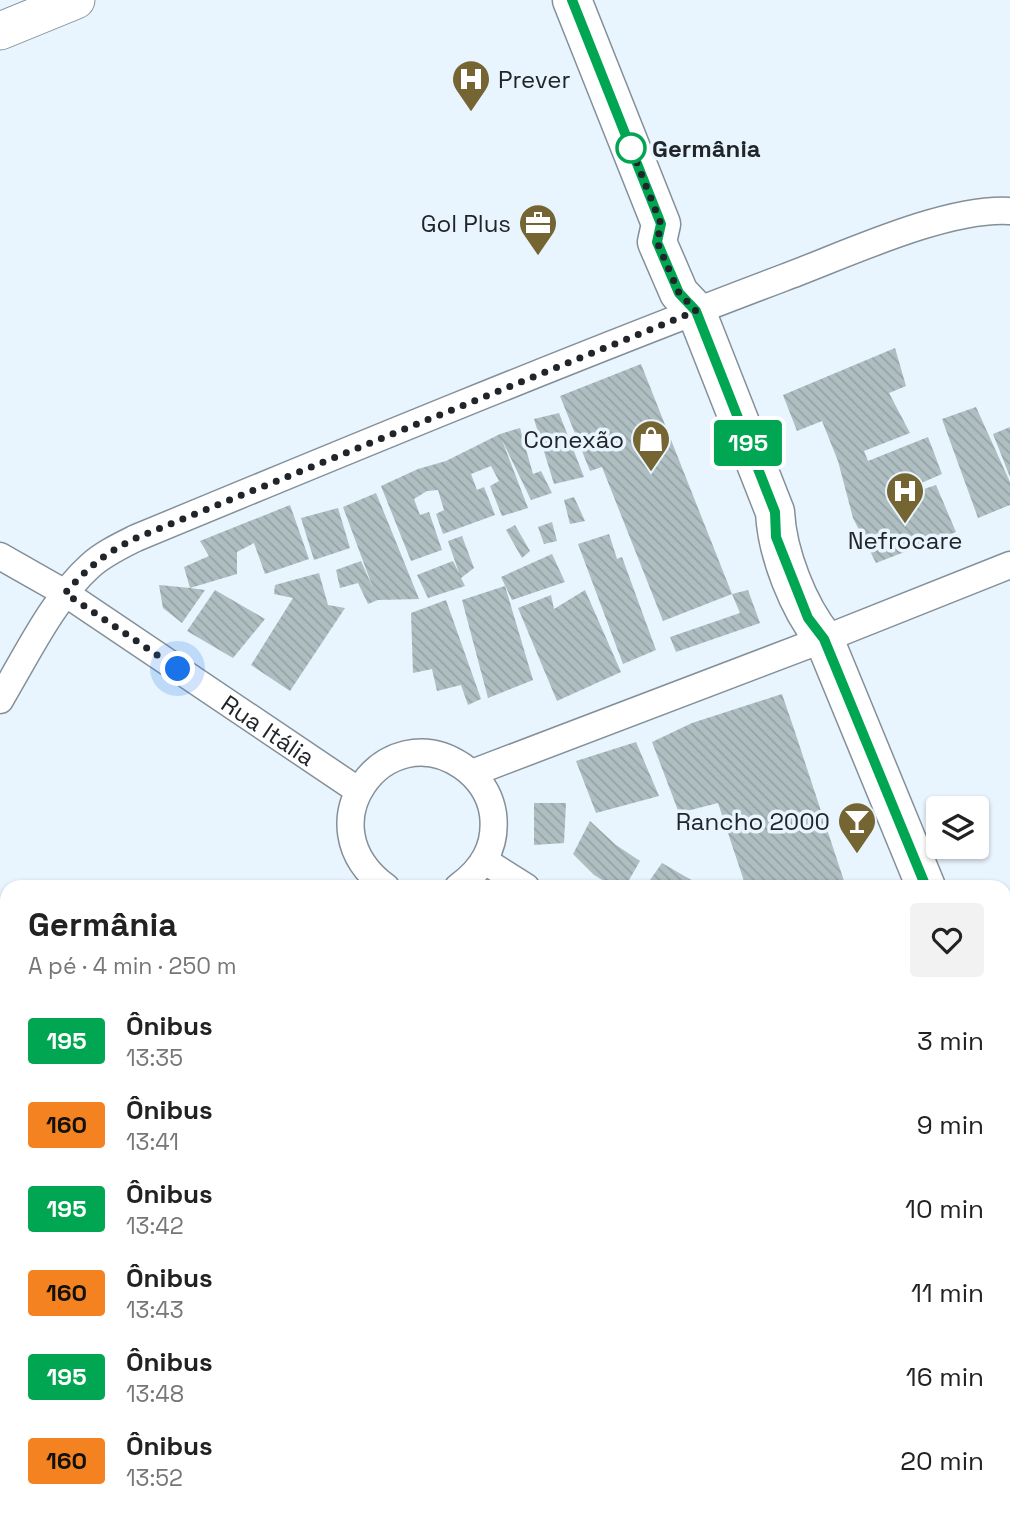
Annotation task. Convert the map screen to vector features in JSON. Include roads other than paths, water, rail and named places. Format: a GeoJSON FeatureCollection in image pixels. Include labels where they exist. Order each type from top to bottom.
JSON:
{"type":"FeatureCollection","features":[{"type":"Feature","properties":{"kind":"main road"},"geometry":{"type":"LineString","coordinates":[[572,0],[661,224],[677,233],[697,288],[696,311],[775,512],[776,537],[808,618],[824,639],[923,880]]}},
{"type":"Feature","properties":{"kind":"street"},"geometry":{"type":"LineString","coordinates":[[0,31],[76,0]]}},
{"type":"Feature","properties":{"kind":"street"},"geometry":{"type":"LineString","coordinates":[[0,700],[65,593],[90,565],[136,538],[696,311],[920,227],[974,214],[1010,211]]}},
{"type":"Feature","properties":{"kind":"street","name":"Rua Itália"},"geometry":{"type":"LineString","coordinates":[[0,556],[65,593],[359,791]]}},
{"type":"Feature","properties":{"kind":"street"},"geometry":{"type":"LineString","coordinates":[[472,773],[1010,565]]}},
{"type":"Feature","properties":{"kind":"street"},"geometry":{"type":"LineString","coordinates":[[376,880],[368,873],[356,854],[350,833],[351,811],[359,791],[372,773],[390,761],[411,754],[433,754],[454,760],[472,773],[484,788],[492,806],[492,844],[485,861],[468,880]]}},
{"type":"Feature","properties":{"kind":"street"},"geometry":{"type":"LineString","coordinates":[[485,861],[515,880]]}},
{"type":"Feature","properties":{"kind":"place","name":"Prever"},"geometry":{"type":"Point","coordinates":[471,113]}},
{"type":"Feature","properties":{"kind":"place","name":"Germânia"},"geometry":{"type":"Point","coordinates":[631,148]}},
{"type":"Feature","properties":{"kind":"place","name":"Gol Plus"},"geometry":{"type":"Point","coordinates":[538,257]}},
{"type":"Feature","properties":{"kind":"place","name":"Conexão"},"geometry":{"type":"Point","coordinates":[651,473]}},
{"type":"Feature","properties":{"kind":"place","name":"Nefrocare"},"geometry":{"type":"Point","coordinates":[905,525]}},
{"type":"Feature","properties":{"kind":"place","name":"Rancho 2000"},"geometry":{"type":"Point","coordinates":[857,855]}}]}
